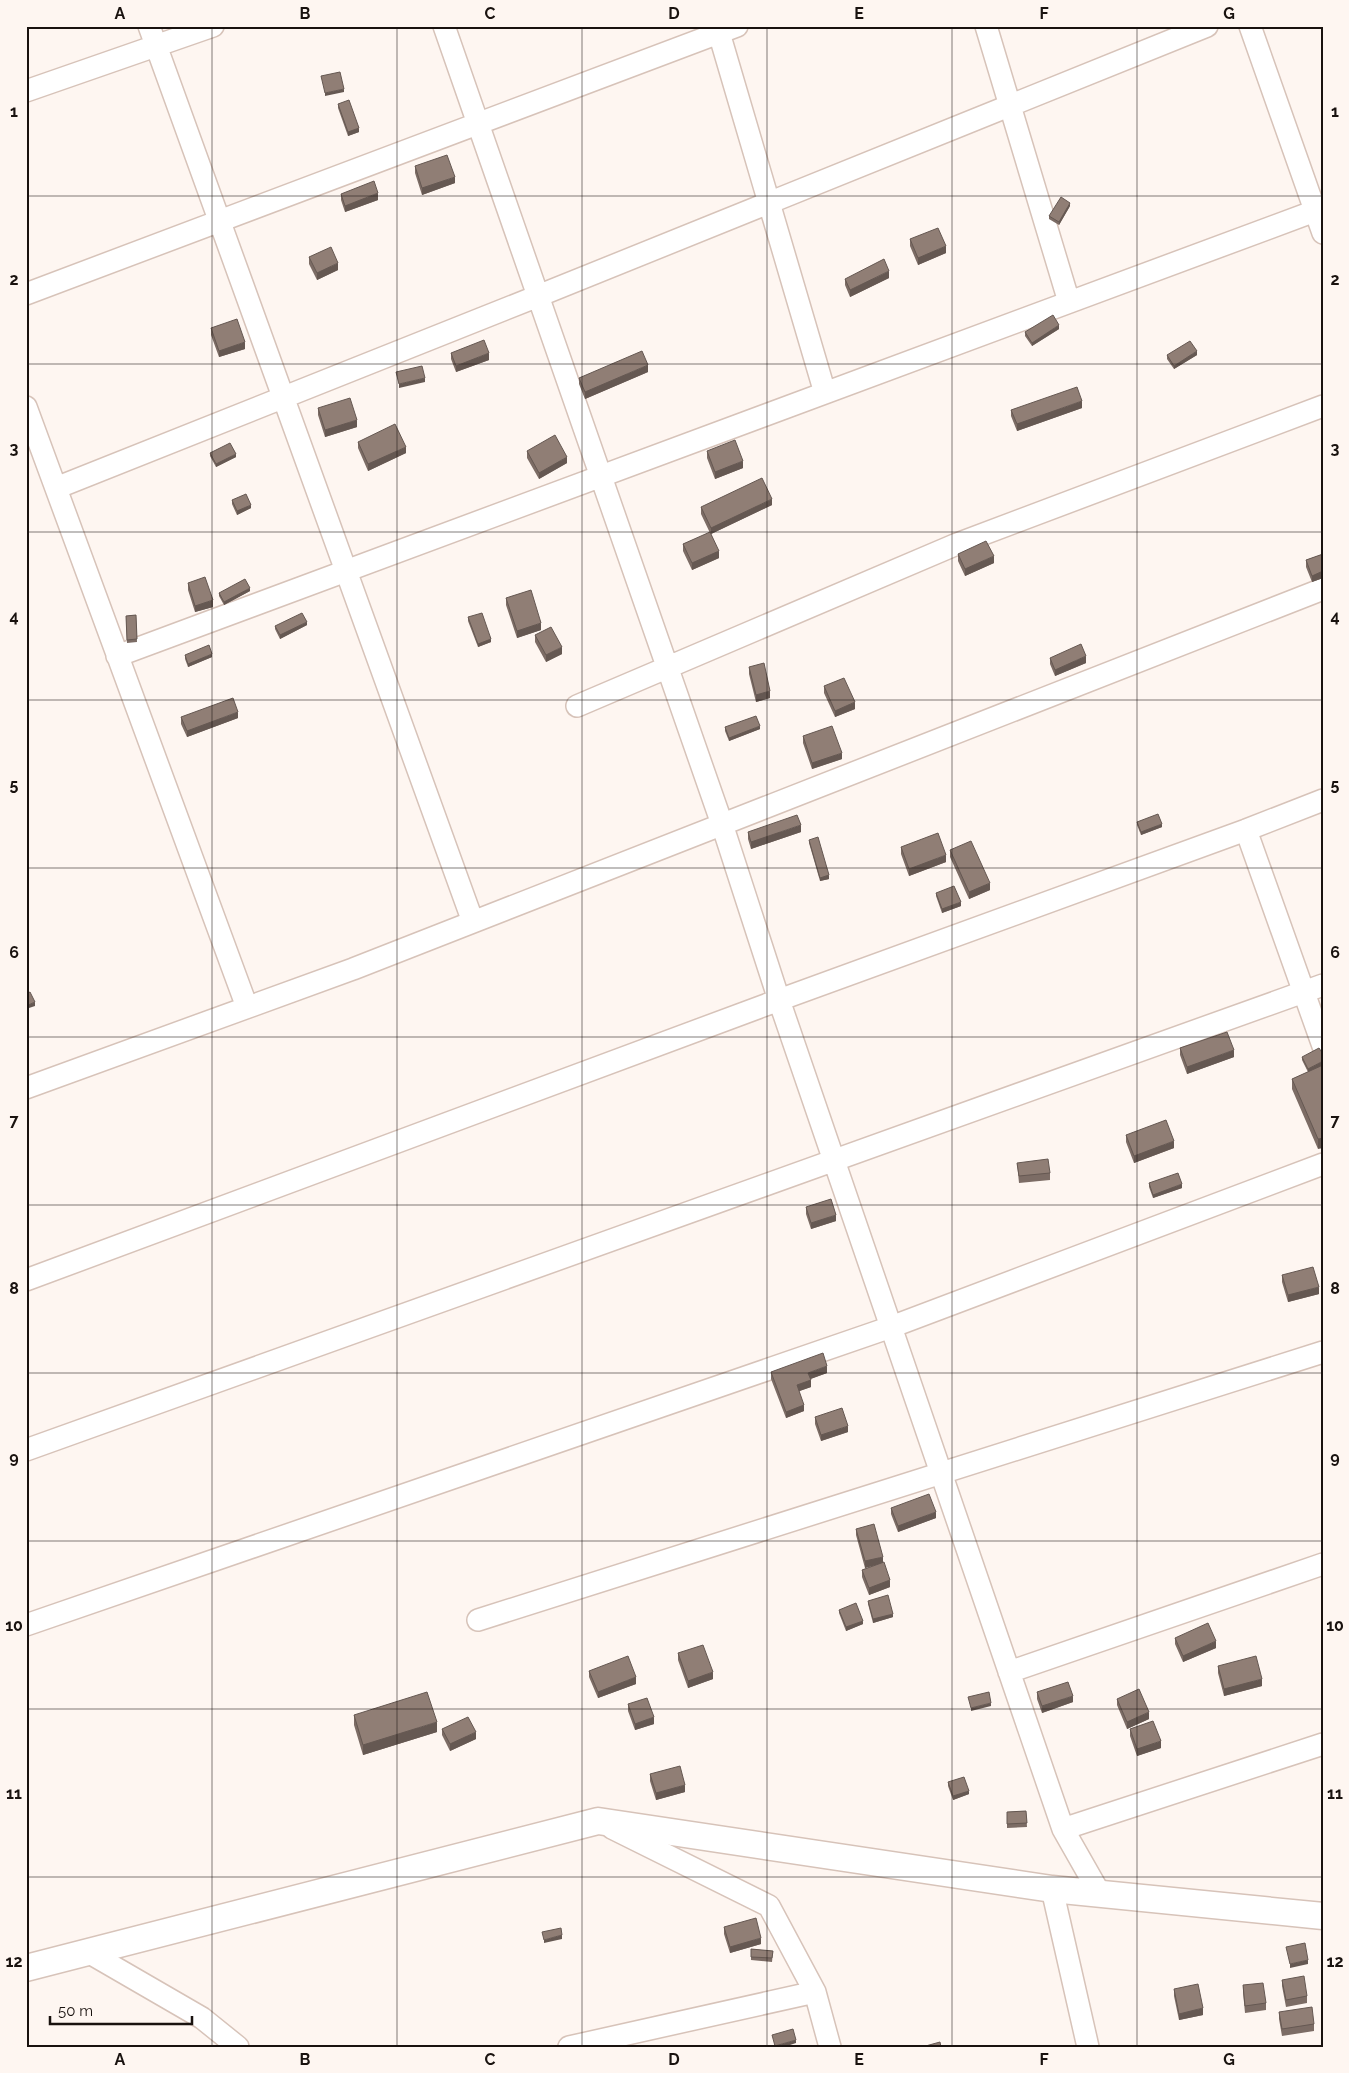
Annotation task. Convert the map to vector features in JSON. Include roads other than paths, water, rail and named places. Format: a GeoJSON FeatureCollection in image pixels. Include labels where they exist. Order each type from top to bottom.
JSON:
{"type":"FeatureCollection","features":[{"type":"Feature","properties":{"kind":"street"},"geometry":{"type":"LineString","coordinates":[[26,91],[153,36],[213,26]]}},
{"type":"Feature","properties":{"kind":"street"},"geometry":{"type":"LineString","coordinates":[[444,26],[666,668],[722,824],[779,1000],[1064,1829],[1100,1894]]}},
{"type":"Feature","properties":{"kind":"street"},"geometry":{"type":"LineString","coordinates":[[986,26],[1069,302]]}},
{"type":"Feature","properties":{"kind":"street"},"geometry":{"type":"LineString","coordinates":[[56,488],[769,204],[1207,26]]}},
{"type":"Feature","properties":{"kind":"street"},"geometry":{"type":"LineString","coordinates":[[1250,26],[1319,210],[1323,233]]}},
{"type":"Feature","properties":{"kind":"street"},"geometry":{"type":"LineString","coordinates":[[26,294],[479,123],[724,28],[769,204],[825,393]]}},
{"type":"Feature","properties":{"kind":"street"},"geometry":{"type":"LineString","coordinates":[[153,36],[285,397],[473,922]]}},
{"type":"Feature","properties":{"kind":"street"},"geometry":{"type":"LineString","coordinates":[[117,656],[1319,210]]}},
{"type":"Feature","properties":{"kind":"street"},"geometry":{"type":"LineString","coordinates":[[577,706],[957,544],[1323,406]]}},
{"type":"Feature","properties":{"kind":"street"},"geometry":{"type":"LineString","coordinates":[[26,407],[247,1007]]}},
{"type":"Feature","properties":{"kind":"street"},"geometry":{"type":"LineString","coordinates":[[26,1088],[473,922],[1323,589]]}},
{"type":"Feature","properties":{"kind":"street"},"geometry":{"type":"LineString","coordinates":[[26,1280],[1323,800]]}},
{"type":"Feature","properties":{"kind":"street"},"geometry":{"type":"LineString","coordinates":[[1246,830],[1302,992],[1323,1046]]}},
{"type":"Feature","properties":{"kind":"street"},"geometry":{"type":"LineString","coordinates":[[26,1450],[1323,985]]}},
{"type":"Feature","properties":{"kind":"street"},"geometry":{"type":"LineString","coordinates":[[26,1625],[891,1327],[1323,1164]]}},
{"type":"Feature","properties":{"kind":"street"},"geometry":{"type":"LineString","coordinates":[[478,1620],[1323,1352]]}},
{"type":"Feature","properties":{"kind":"street"},"geometry":{"type":"LineString","coordinates":[[1009,1672],[1323,1564]]}},
{"type":"Feature","properties":{"kind":"street"},"geometry":{"type":"LineString","coordinates":[[1064,1829],[1323,1744]]}},
{"type":"Feature","properties":{"kind":"street"},"geometry":{"type":"LineString","coordinates":[[598,1821],[769,1906],[815,1992],[830,2047]]}},
{"type":"Feature","properties":{"kind":"street"},"geometry":{"type":"LineString","coordinates":[[26,1968],[598,1821],[1052,1889],[1323,1916]]}},
{"type":"Feature","properties":{"kind":"street"},"geometry":{"type":"LineString","coordinates":[[1052,1889],[1088,2047]]}},
{"type":"Feature","properties":{"kind":"street"},"geometry":{"type":"LineString","coordinates":[[88,1952],[202,2018],[238,2047]]}},
{"type":"Feature","properties":{"kind":"street"},"geometry":{"type":"LineString","coordinates":[[569,2047],[815,1992]]}}]}
